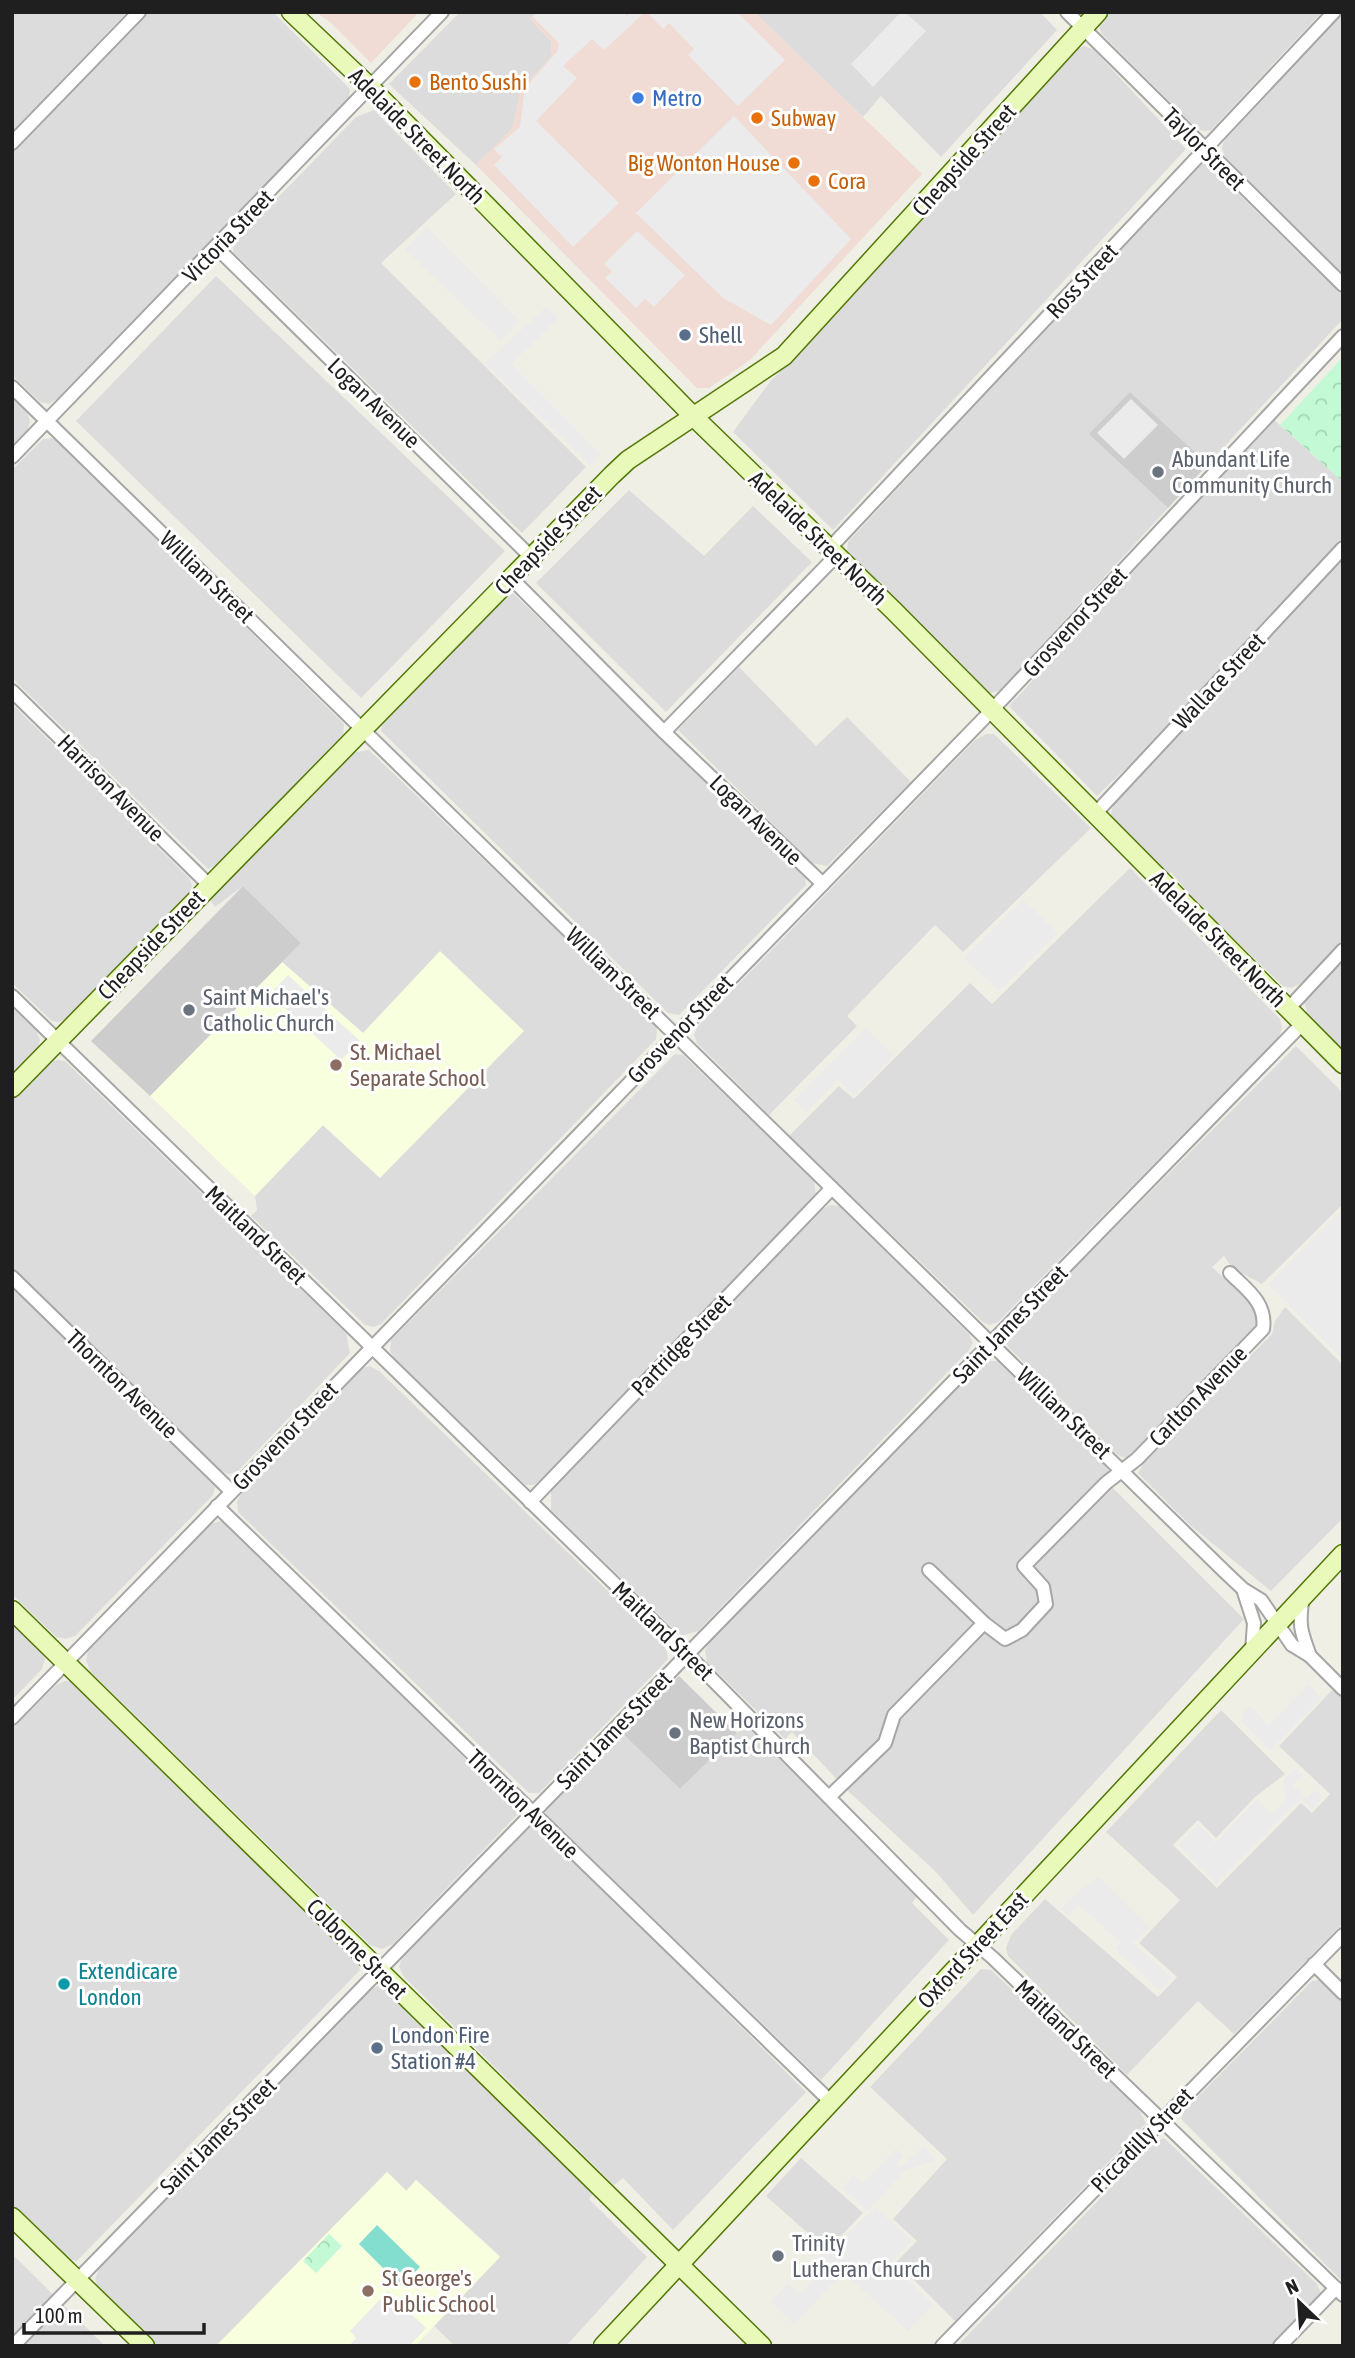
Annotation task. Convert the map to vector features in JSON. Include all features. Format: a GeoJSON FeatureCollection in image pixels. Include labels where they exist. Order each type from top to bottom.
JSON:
{"type":"FeatureCollection","features":[{"type":"Feature","properties":{"kind":"street"},"geometry":{"type":"LineString","coordinates":[[12,143],[139,12]]}},
{"type":"Feature","properties":{"kind":"street","name":"Adelaide Street North"},"geometry":{"type":"LineString","coordinates":[[291,12],[370,87],[694,417],[992,710],[1343,1064]]}},
{"type":"Feature","properties":{"kind":"street","name":"Victoria Street"},"geometry":{"type":"LineString","coordinates":[[12,457],[217,248],[442,12]]}},
{"type":"Feature","properties":{"kind":"street","name":"Taylor Street"},"geometry":{"type":"LineString","coordinates":[[1067,12],[1343,285]]}},
{"type":"Feature","properties":{"kind":"street","name":"Cheapside Street"},"geometry":{"type":"LineString","coordinates":[[12,1088],[624,464],[785,356],[1098,12]]}},
{"type":"Feature","properties":{"kind":"street","name":"Ross Street"},"geometry":{"type":"LineString","coordinates":[[664,732],[1334,12]]}},
{"type":"Feature","properties":{"kind":"street","name":"Logan Avenue"},"geometry":{"type":"LineString","coordinates":[[217,248],[531,556]]}},
{"type":"Feature","properties":{"kind":"street","name":"Grosvenor Street"},"geometry":{"type":"LineString","coordinates":[[12,1718],[992,710],[1343,335]]}},
{"type":"Feature","properties":{"kind":"street","name":"William Street"},"geometry":{"type":"LineString","coordinates":[[12,387],[1243,1589],[1261,1600],[1292,1645],[1310,1656],[1343,1689]]}},
{"type":"Feature","properties":{"kind":"street","name":"Wallace Street"},"geometry":{"type":"LineString","coordinates":[[1095,814],[1343,548]]}},
{"type":"Feature","properties":{"kind":"street","name":"Logan Avenue"},"geometry":{"type":"LineString","coordinates":[[511,578],[664,732],[823,884]]}},
{"type":"Feature","properties":{"kind":"street","name":"Harrison Avenue"},"geometry":{"type":"LineString","coordinates":[[12,691],[209,885]]}},
{"type":"Feature","properties":{"kind":"street"},"geometry":{"type":"LineString","coordinates":[[1288,1009],[1343,950]]}},
{"type":"Feature","properties":{"kind":"street","name":"Maitland Street"},"geometry":{"type":"LineString","coordinates":[[12,996],[687,1654],[978,1945],[1339,2291]]}},
{"type":"Feature","properties":{"kind":"street","name":"Saint James Street"},"geometry":{"type":"LineString","coordinates":[[13,2346],[1302,1024]]}},
{"type":"Feature","properties":{"kind":"street","name":"Partridge Street"},"geometry":{"type":"LineString","coordinates":[[530,1502],[832,1188]]}},
{"type":"Feature","properties":{"kind":"street","name":"Carlton Avenue"},"geometry":{"type":"LineString","coordinates":[[929,1570],[984,1623],[1005,1639],[1022,1630],[1046,1604],[1043,1587],[1024,1566],[1122,1470],[1137,1459],[1263,1329],[1265,1317],[1260,1303],[1230,1273]]}},
{"type":"Feature","properties":{"kind":"street","name":"Thornton Avenue"},"geometry":{"type":"LineString","coordinates":[[12,1277],[231,1491]]}},
{"type":"Feature","properties":{"kind":"street","name":"Thornton Avenue"},"geometry":{"type":"LineString","coordinates":[[217,1506],[831,2102]]}},
{"type":"Feature","properties":{"kind":"street","name":"Oxford Street East"},"geometry":{"type":"LineString","coordinates":[[603,2346],[1343,1554]]}},
{"type":"Feature","properties":{"kind":"street","name":"William Street"},"geometry":{"type":"LineString","coordinates":[[1243,1589],[1254,1623],[1252,1652]]}},
{"type":"Feature","properties":{"kind":"street"},"geometry":{"type":"LineString","coordinates":[[1303,1597],[1299,1623],[1302,1642],[1310,1656]]}},
{"type":"Feature","properties":{"kind":"street","name":"Colborne Street"},"geometry":{"type":"LineString","coordinates":[[12,1610],[762,2346]]}},
{"type":"Feature","properties":{"kind":"street"},"geometry":{"type":"LineString","coordinates":[[829,1797],[885,1742],[894,1715],[984,1623]]}},
{"type":"Feature","properties":{"kind":"street","name":"Piccadilly Street"},"geometry":{"type":"LineString","coordinates":[[942,2346],[1343,1935]]}},
{"type":"Feature","properties":{"kind":"street"},"geometry":{"type":"LineString","coordinates":[[1314,1964],[1343,1993]]}},
{"type":"Feature","properties":{"kind":"street"},"geometry":{"type":"LineString","coordinates":[[12,2217],[145,2346]]}},
{"type":"Feature","properties":{"kind":"street"},"geometry":{"type":"LineString","coordinates":[[1280,2346],[1339,2291]]}},
{"type":"Feature","properties":{"kind":"shaded area"},"geometry":{"type":"Polygon","coordinates":[[[12,12],[127,12],[12,132],[12,12]]]}},
{"type":"Feature","properties":{"kind":"shaded area"},"geometry":{"type":"Polygon","coordinates":[[[147,12],[273,12],[350,89],[349,97],[58,398],[49,404],[40,402],[12,375],[12,152],[147,12]]]}},
{"type":"Feature","properties":{"kind":"shaded area"},"geometry":{"type":"Polygon","coordinates":[[[316,12],[419,12],[371,63],[331,23],[316,12]]]}},
{"type":"Feature","properties":{"kind":"shaded area"},"geometry":{"type":"Polygon","coordinates":[[[460,12],[536,12],[530,19],[551,41],[552,56],[521,89],[513,128],[476,165],[389,84],[460,12]]]}},
{"type":"Feature","properties":{"kind":"shaded area"},"geometry":{"type":"Polygon","coordinates":[[[536,12],[754,12],[922,174],[750,360],[709,388],[697,388],[476,165],[512,128],[521,89],[552,56],[551,41],[530,19],[536,12]]]}},
{"type":"Feature","properties":{"kind":"shaded area"},"geometry":{"type":"Polygon","coordinates":[[[538,12],[623,12],[627,16],[631,12],[645,12],[604,50],[592,39],[563,66],[577,78],[536,121],[619,203],[573,247],[494,165],[502,157],[494,149],[520,127],[525,88],[557,52],[559,43],[533,17],[538,12]]]}},
{"type":"Feature","properties":{"kind":"shaded area"},"geometry":{"type":"Polygon","coordinates":[[[647,12],[737,12],[785,60],[738,106],[688,55],[694,49],[669,23],[663,29],[647,12]]]}},
{"type":"Feature","properties":{"kind":"shaded area"},"geometry":{"type":"Polygon","coordinates":[[[754,12],[1040,12],[1057,30],[941,157],[881,96],[863,117],[754,12]]]}},
{"type":"Feature","properties":{"kind":"shaded area"},"geometry":{"type":"Polygon","coordinates":[[[901,12],[905,12],[926,31],[873,87],[851,64],[901,12]]]}},
{"type":"Feature","properties":{"kind":"shaded area"},"geometry":{"type":"Polygon","coordinates":[[[1110,12],[1322,12],[1211,130],[1205,131],[1197,129],[1102,34],[1098,25],[1110,12]]]}},
{"type":"Feature","properties":{"kind":"shaded area"},"geometry":{"type":"Polygon","coordinates":[[[1343,12],[1343,274],[1226,159],[1222,148],[1224,141],[1343,12]]]}},
{"type":"Feature","properties":{"kind":"shaded area"},"geometry":{"type":"Polygon","coordinates":[[[1084,46],[1094,50],[1186,149],[833,530],[733,432],[769,383],[1078,49],[1084,46]]]}},
{"type":"Feature","properties":{"kind":"shaded area"},"geometry":{"type":"Polygon","coordinates":[[[374,110],[456,194],[381,263],[586,467],[522,533],[233,252],[234,243],[356,117],[374,110]]]}},
{"type":"Feature","properties":{"kind":"shaded area"},"geometry":{"type":"Polygon","coordinates":[[[734,116],[851,239],[771,325],[723,298],[636,213],[734,116]]]}},
{"type":"Feature","properties":{"kind":"shaded area"},"geometry":{"type":"Polygon","coordinates":[[[1207,163],[1343,296],[1343,319],[1208,464],[1131,393],[1090,434],[1168,508],[1000,690],[989,694],[847,552],[848,542],[1199,164],[1207,163]]]}},
{"type":"Feature","properties":{"kind":"shaded area"},"geometry":{"type":"Polygon","coordinates":[[[427,227],[520,321],[501,341],[405,250],[427,227]]]}},
{"type":"Feature","properties":{"kind":"shaded area"},"geometry":{"type":"Polygon","coordinates":[[[637,231],[685,275],[654,307],[645,299],[636,308],[605,278],[612,271],[604,264],[637,231]]]}},
{"type":"Feature","properties":{"kind":"shaded area"},"geometry":{"type":"Polygon","coordinates":[[[216,276],[505,551],[361,698],[76,421],[216,276]]]}},
{"type":"Feature","properties":{"kind":"shaded area"},"geometry":{"type":"Polygon","coordinates":[[[546,307],[558,318],[511,364],[600,454],[590,466],[485,363],[546,307]]]}},
{"type":"Feature","properties":{"kind":"shaded area"},"geometry":{"type":"Polygon","coordinates":[[[1130,392],[1208,464],[1168,508],[1089,434],[1130,392]]]}},
{"type":"Feature","properties":{"kind":"shaded area"},"geometry":{"type":"Polygon","coordinates":[[[12,398],[27,412],[30,422],[27,431],[12,446],[12,398]]]}},
{"type":"Feature","properties":{"kind":"shaded area"},"geometry":{"type":"Polygon","coordinates":[[[1131,399],[1158,425],[1124,459],[1097,433],[1131,399]]]}},
{"type":"Feature","properties":{"kind":"shaded area"},"geometry":{"type":"Polygon","coordinates":[[[1273,419],[1343,482],[1343,537],[1137,758],[1097,796],[1009,706],[1273,419]]]}},
{"type":"Feature","properties":{"kind":"shaded area"},"geometry":{"type":"Polygon","coordinates":[[[54,438],[344,724],[343,734],[220,863],[208,869],[12,678],[12,470],[43,439],[54,438]]]}},
{"type":"Feature","properties":{"kind":"shaded area"},"geometry":{"type":"Polygon","coordinates":[[[629,490],[704,556],[753,506],[812,562],[666,712],[536,583],[629,490]]]}},
{"type":"Feature","properties":{"kind":"shaded area"},"geometry":{"type":"Polygon","coordinates":[[[1343,557],[1343,939],[1304,982],[1291,988],[1283,986],[1196,902],[1171,872],[1167,875],[1110,817],[1114,803],[1343,557]]]}},
{"type":"Feature","properties":{"kind":"shaded area"},"geometry":{"type":"Polygon","coordinates":[[[507,592],[514,594],[805,878],[806,885],[679,1015],[668,1013],[381,731],[383,720],[507,592]]]}},
{"type":"Feature","properties":{"kind":"shaded area"},"geometry":{"type":"Polygon","coordinates":[[[739,667],[816,746],[847,717],[911,782],[827,866],[812,863],[678,730],[739,667]]]}},
{"type":"Feature","properties":{"kind":"shaded area"},"geometry":{"type":"Polygon","coordinates":[[[12,704],[190,879],[192,886],[190,893],[68,1018],[59,1022],[52,1021],[12,983],[12,704]]]}},
{"type":"Feature","properties":{"kind":"shaded area"},"geometry":{"type":"Polygon","coordinates":[[[986,734],[994,734],[1091,828],[963,952],[935,925],[847,1016],[857,1026],[769,1115],[697,1043],[694,1035],[697,1027],[975,740],[986,734]]]}},
{"type":"Feature","properties":{"kind":"shaded area"},"geometry":{"type":"Polygon","coordinates":[[[369,750],[655,1024],[657,1031],[656,1039],[381,1324],[374,1327],[365,1325],[251,1216],[257,1210],[255,1196],[323,1125],[380,1178],[363,1033],[282,962],[301,943],[243,886],[215,907],[209,898],[351,753],[369,750]]]}},
{"type":"Feature","properties":{"kind":"shaded area"},"geometry":{"type":"Polygon","coordinates":[[[1130,868],[1280,1019],[1282,1028],[1279,1037],[998,1322],[989,1325],[789,1136],[839,1086],[854,1099],[970,983],[992,1004],[1130,868]]]}},
{"type":"Feature","properties":{"kind":"shaded area"},"geometry":{"type":"Polygon","coordinates":[[[243,886],[301,943],[150,1096],[91,1041],[243,886]]]}},
{"type":"Feature","properties":{"kind":"shaded area"},"geometry":{"type":"Polygon","coordinates":[[[1023,900],[1058,933],[999,991],[964,958],[1023,900]]]}},
{"type":"Feature","properties":{"kind":"shaded area","name":"St. Michael Separate School"},"geometry":{"type":"Polygon","coordinates":[[[440,951],[524,1031],[380,1178],[323,1125],[255,1196],[150,1096],[282,962],[363,1033],[440,951]]]}},
{"type":"Feature","properties":{"kind":"shaded area"},"geometry":{"type":"Polygon","coordinates":[[[1343,960],[1343,1050],[1308,1015],[1304,1002],[1343,960]]]}},
{"type":"Feature","properties":{"kind":"shaded area"},"geometry":{"type":"Polygon","coordinates":[[[288,975],[360,1041],[341,1060],[270,994],[288,975]]]}},
{"type":"Feature","properties":{"kind":"shaded area"},"geometry":{"type":"Polygon","coordinates":[[[12,1008],[36,1030],[40,1040],[38,1048],[12,1075],[12,1008]]]}},
{"type":"Feature","properties":{"kind":"shaded area"},"geometry":{"type":"Polygon","coordinates":[[[866,1029],[894,1055],[854,1096],[838,1080],[806,1112],[794,1100],[866,1029]]]}},
{"type":"Feature","properties":{"kind":"shaded area"},"geometry":{"type":"Polygon","coordinates":[[[1296,1046],[1343,1093],[1343,1204],[1262,1284],[1232,1268],[1224,1256],[1212,1267],[1259,1311],[1261,1321],[1127,1458],[1119,1456],[1009,1348],[1006,1342],[1008,1335],[1296,1046]]]}},
{"type":"Feature","properties":{"kind":"shaded area"},"geometry":{"type":"Polygon","coordinates":[[[675,1054],[683,1055],[814,1180],[816,1195],[541,1480],[534,1485],[526,1485],[396,1361],[390,1351],[391,1340],[675,1054]]]}},
{"type":"Feature","properties":{"kind":"shaded area"},"geometry":{"type":"Polygon","coordinates":[[[65,1061],[346,1333],[350,1353],[238,1471],[229,1474],[221,1471],[12,1269],[12,1101],[50,1062],[65,1061]]]}},
{"type":"Feature","properties":{"kind":"shaded area"},"geometry":{"type":"Polygon","coordinates":[[[830,1205],[839,1206],[969,1334],[973,1343],[698,1631],[681,1636],[551,1510],[551,1488],[821,1210],[830,1205]]]}},
{"type":"Feature","properties":{"kind":"shaded area"},"geometry":{"type":"Polygon","coordinates":[[[1343,1210],[1343,1360],[1268,1285],[1343,1210]]]}},
{"type":"Feature","properties":{"kind":"shaded area"},"geometry":{"type":"Polygon","coordinates":[[[12,1285],[215,1487],[213,1495],[75,1636],[65,1639],[56,1637],[12,1594],[12,1285]]]}},
{"type":"Feature","properties":{"kind":"shaded area"},"geometry":{"type":"Polygon","coordinates":[[[1285,1307],[1343,1365],[1343,1518],[1271,1591],[1191,1526],[1138,1473],[1144,1463],[1272,1334],[1275,1321],[1285,1307]]]}},
{"type":"Feature","properties":{"kind":"shaded area"},"geometry":{"type":"Polygon","coordinates":[[[999,1361],[1106,1463],[1109,1474],[1104,1479],[1244,1619],[973,1915],[936,1872],[848,1791],[792,1732],[785,1739],[707,1662],[705,1651],[709,1642],[980,1364],[999,1361]]]}},
{"type":"Feature","properties":{"kind":"shaded area"},"geometry":{"type":"Polygon","coordinates":[[[370,1366],[379,1371],[662,1643],[667,1652],[668,1659],[539,1793],[529,1793],[238,1512],[237,1501],[242,1493],[362,1368],[370,1366]]]}},
{"type":"Feature","properties":{"kind":"shaded area"},"geometry":{"type":"Polygon","coordinates":[[[220,1521],[227,1524],[515,1808],[517,1815],[393,1944],[382,1949],[370,1945],[90,1671],[86,1660],[88,1651],[211,1524],[220,1521]]]}},
{"type":"Feature","properties":{"kind":"shaded area"},"geometry":{"type":"Polygon","coordinates":[[[12,1620],[42,1649],[45,1659],[42,1669],[12,1700],[12,1620]]]}},
{"type":"Feature","properties":{"kind":"shaded area"},"geometry":{"type":"Polygon","coordinates":[[[679,1676],[737,1733],[680,1789],[622,1733],[679,1676]]]}},
{"type":"Feature","properties":{"kind":"shaded area"},"geometry":{"type":"Polygon","coordinates":[[[65,1681],[75,1682],[356,1956],[360,1970],[77,2261],[68,2259],[12,2206],[12,1729],[56,1685],[65,1681]]]}},
{"type":"Feature","properties":{"kind":"shaded area"},"geometry":{"type":"Polygon","coordinates":[[[1309,1684],[1322,1698],[1270,1751],[1241,1721],[1243,1713],[1250,1706],[1269,1725],[1309,1684]]]}},
{"type":"Feature","properties":{"kind":"shaded area"},"geometry":{"type":"Polygon","coordinates":[[[1334,1688],[1343,1697],[1343,1923],[1234,2034],[1198,2001],[1127,2075],[1008,1956],[1006,1948],[1011,1935],[1045,1899],[1158,1997],[1177,1977],[1139,1943],[1180,1900],[1106,1832],[1221,1710],[1285,1774],[1255,1797],[1216,1838],[1198,1820],[1173,1845],[1217,1888],[1301,1803],[1312,1813],[1330,1794],[1279,1746],[1334,1688]]]}},
{"type":"Feature","properties":{"kind":"shaded area"},"geometry":{"type":"Polygon","coordinates":[[[745,1725],[918,1895],[912,1903],[949,1940],[821,2080],[545,1814],[547,1808],[622,1733],[680,1789],[745,1725]]]}},
{"type":"Feature","properties":{"kind":"shaded area"},"geometry":{"type":"Polygon","coordinates":[[[1295,1768],[1303,1775],[1293,1786],[1307,1798],[1316,1790],[1323,1797],[1312,1809],[1300,1799],[1216,1884],[1178,1845],[1198,1824],[1216,1843],[1257,1799],[1272,1814],[1286,1800],[1283,1780],[1295,1768]]]}},
{"type":"Feature","properties":{"kind":"shaded area"},"geometry":{"type":"Polygon","coordinates":[[[529,1827],[542,1828],[712,1993],[710,1996],[806,2092],[673,2230],[623,2178],[614,2185],[404,1977],[399,1967],[402,1958],[464,1893],[529,1827]]]}},
{"type":"Feature","properties":{"kind":"shaded area"},"geometry":{"type":"Polygon","coordinates":[[[1099,1877],[1150,1927],[1133,1943],[1172,1978],[1159,1990],[1115,1949],[1121,1943],[1079,1905],[1069,1916],[1061,1909],[1088,1883],[1099,1877]]]}},
{"type":"Feature","properties":{"kind":"shaded area"},"geometry":{"type":"Polygon","coordinates":[[[981,1969],[991,1970],[1138,2108],[1146,2123],[955,2321],[896,2262],[917,2241],[893,2219],[947,2159],[870,2087],[981,1969]]]}},
{"type":"Feature","properties":{"kind":"shaded area"},"geometry":{"type":"Polygon","coordinates":[[[1319,1980],[1343,2000],[1343,2282],[1181,2119],[1184,2111],[1312,1981],[1319,1980]]]}},
{"type":"Feature","properties":{"kind":"shaded area"},"geometry":{"type":"Polygon","coordinates":[[[378,1986],[387,1989],[594,2192],[589,2199],[647,2257],[566,2346],[455,2346],[434,2326],[500,2256],[416,2180],[407,2191],[387,2172],[216,2346],[155,2346],[98,2288],[95,2279],[99,2269],[367,1991],[378,1986]]]}},
{"type":"Feature","properties":{"kind":"shaded area"},"geometry":{"type":"Polygon","coordinates":[[[1164,2138],[1317,2284],[1321,2293],[1271,2346],[957,2346],[1155,2142],[1164,2138]]]}},
{"type":"Feature","properties":{"kind":"shaded area"},"geometry":{"type":"Polygon","coordinates":[[[924,2146],[936,2160],[904,2171],[868,2211],[842,2188],[853,2175],[864,2183],[896,2149],[903,2156],[898,2163],[901,2167],[924,2146]]]}},
{"type":"Feature","properties":{"kind":"shaded area"},"geometry":{"type":"Polygon","coordinates":[[[801,2158],[863,2213],[827,2250],[766,2196],[801,2158]]]}},
{"type":"Feature","properties":{"kind":"shaded area","name":"St George's Public School"},"geometry":{"type":"Polygon","coordinates":[[[387,2172],[406,2191],[416,2180],[500,2257],[415,2346],[216,2346],[387,2172]]]}},
{"type":"Feature","properties":{"kind":"shaded area"},"geometry":{"type":"Polygon","coordinates":[[[875,2207],[912,2241],[891,2263],[933,2305],[908,2331],[843,2272],[794,2325],[771,2301],[788,2284],[800,2294],[824,2269],[815,2260],[824,2252],[827,2255],[875,2207]]]}},
{"type":"Feature","properties":{"kind":"shaded area"},"geometry":{"type":"Polygon","coordinates":[[[377,2225],[420,2267],[401,2286],[359,2244],[377,2225]]]}},
{"type":"Feature","properties":{"kind":"shaded area"},"geometry":{"type":"Polygon","coordinates":[[[12,2254],[105,2346],[12,2346],[12,2254]]]}},
{"type":"Feature","properties":{"kind":"shaded area"},"geometry":{"type":"Polygon","coordinates":[[[388,2291],[426,2328],[409,2346],[349,2346],[356,2338],[350,2331],[388,2291]]]}},
{"type":"Feature","properties":{"kind":"green space"},"geometry":{"type":"Polygon","coordinates":[[[1343,357],[1343,482],[1280,425],[1343,357]]]}},
{"type":"Feature","properties":{"kind":"green space"},"geometry":{"type":"Polygon","coordinates":[[[329,2234],[342,2246],[316,2273],[303,2261],[329,2234]]]}},
{"type":"Feature","properties":{"kind":"place","name":"Bento Sushi"},"geometry":{"type":"Point","coordinates":[415,82]}},
{"type":"Feature","properties":{"kind":"place","name":"Metro"},"geometry":{"type":"Point","coordinates":[638,98]}},
{"type":"Feature","properties":{"kind":"place","name":"Subway"},"geometry":{"type":"Point","coordinates":[757,118]}},
{"type":"Feature","properties":{"kind":"place","name":"Big Wonton House"},"geometry":{"type":"Point","coordinates":[794,163]}},
{"type":"Feature","properties":{"kind":"place","name":"Cora"},"geometry":{"type":"Point","coordinates":[814,181]}},
{"type":"Feature","properties":{"kind":"place","name":"Shell"},"geometry":{"type":"Point","coordinates":[685,335]}},
{"type":"Feature","properties":{"kind":"place","name":"Abundant Life Community Church"},"geometry":{"type":"Point","coordinates":[1158,472]}},
{"type":"Feature","properties":{"kind":"place","name":"Saint Michael's Catholic Church"},"geometry":{"type":"Point","coordinates":[189,1010]}},
{"type":"Feature","properties":{"kind":"place","name":"St. Michael Separate School"},"geometry":{"type":"Point","coordinates":[336,1065]}},
{"type":"Feature","properties":{"kind":"place","name":"New Horizons Baptist Church"},"geometry":{"type":"Point","coordinates":[675,1733]}},
{"type":"Feature","properties":{"kind":"place","name":"Extendicare London"},"geometry":{"type":"Point","coordinates":[64,1984]}},
{"type":"Feature","properties":{"kind":"place","name":"London Fire Station #4"},"geometry":{"type":"Point","coordinates":[377,2048]}},
{"type":"Feature","properties":{"kind":"place","name":"Trinity Lutheran Church"},"geometry":{"type":"Point","coordinates":[778,2256]}},
{"type":"Feature","properties":{"kind":"place","name":"St George's Public School"},"geometry":{"type":"Point","coordinates":[368,2291]}}]}
